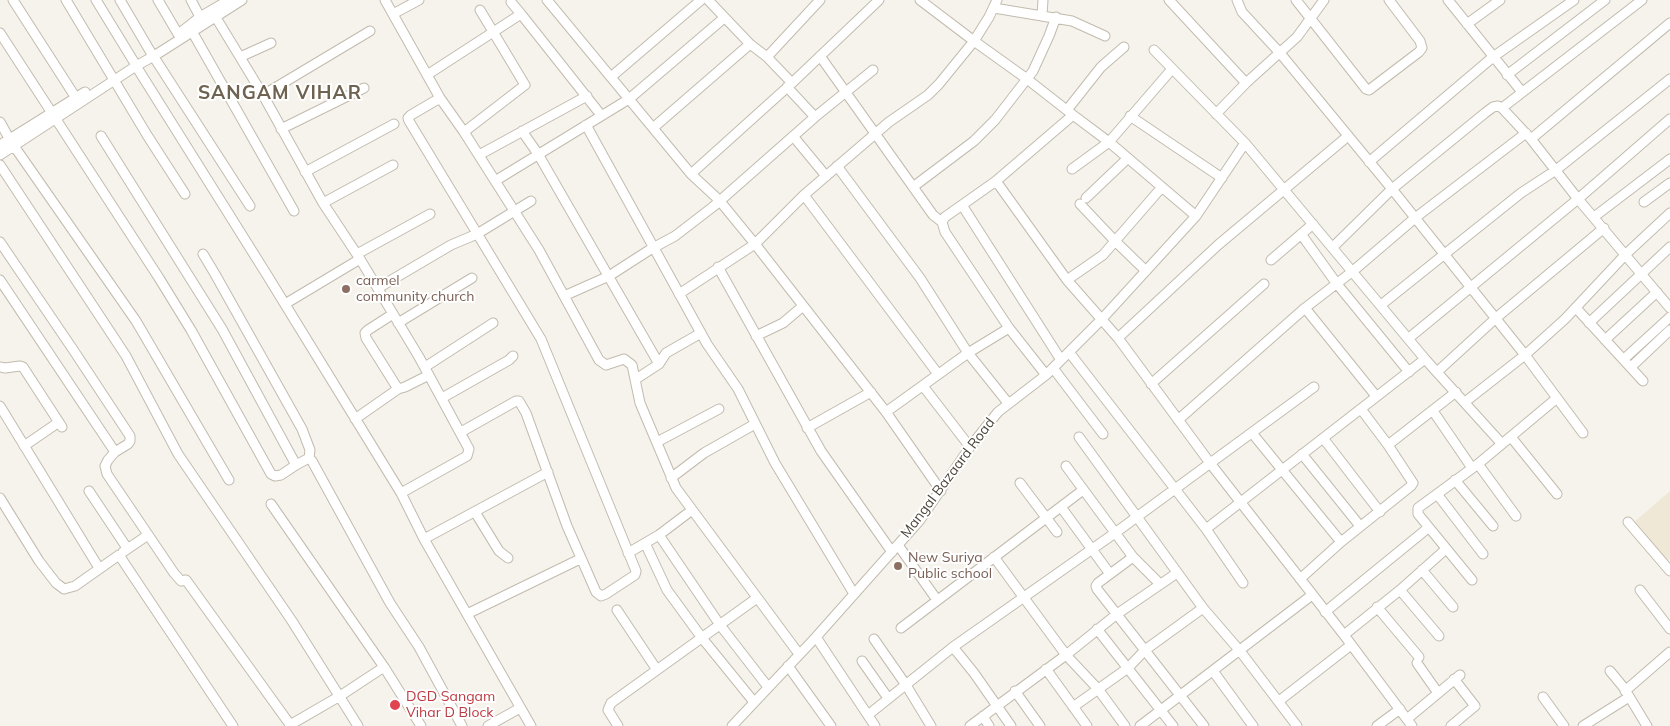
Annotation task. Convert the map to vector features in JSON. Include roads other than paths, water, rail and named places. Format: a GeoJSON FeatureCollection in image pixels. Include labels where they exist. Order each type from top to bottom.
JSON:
{"type":"FeatureCollection","features":[{"type":"Feature","properties":{"kind":"street"},"geometry":{"type":"LineString","coordinates":[[13,0],[76,98]]}},
{"type":"Feature","properties":{"kind":"street"},"geometry":{"type":"LineString","coordinates":[[66,0],[112,78],[185,194]]}},
{"type":"Feature","properties":{"kind":"street"},"geometry":{"type":"LineString","coordinates":[[96,0],[401,493],[424,539],[530,726]]}},
{"type":"Feature","properties":{"kind":"street"},"geometry":{"type":"LineString","coordinates":[[120,0],[152,54],[250,206]]}},
{"type":"Feature","properties":{"kind":"street"},"geometry":{"type":"LineString","coordinates":[[158,0],[178,34]]}},
{"type":"Feature","properties":{"kind":"street"},"geometry":{"type":"LineString","coordinates":[[192,0],[200,17]]}},
{"type":"Feature","properties":{"kind":"street"},"geometry":{"type":"LineString","coordinates":[[152,54],[178,34],[190,28],[200,17],[213,14],[229,0]]}},
{"type":"Feature","properties":{"kind":"street"},"geometry":{"type":"LineString","coordinates":[[0,155],[12,143],[190,28],[242,0]]}},
{"type":"Feature","properties":{"kind":"street"},"geometry":{"type":"LineString","coordinates":[[385,0],[440,98],[479,155],[538,250],[600,361],[606,365],[626,359],[632,365],[640,403],[671,478],[692,510],[799,654]]}},
{"type":"Feature","properties":{"kind":"street"},"geometry":{"type":"LineString","coordinates":[[393,14],[419,0]]}},
{"type":"Feature","properties":{"kind":"street"},"geometry":{"type":"LineString","coordinates":[[547,0],[691,174],[719,200],[755,244],[871,392],[941,491]]}},
{"type":"Feature","properties":{"kind":"street"},"geometry":{"type":"LineString","coordinates":[[611,77],[701,0]]}},
{"type":"Feature","properties":{"kind":"street"},"geometry":{"type":"LineString","coordinates":[[708,0],[750,44],[767,57],[815,117]]}},
{"type":"Feature","properties":{"kind":"street"},"geometry":{"type":"LineString","coordinates":[[767,57],[820,0]]}},
{"type":"Feature","properties":{"kind":"street"},"geometry":{"type":"LineString","coordinates":[[691,174],[790,85],[879,0]]}},
{"type":"Feature","properties":{"kind":"street"},"geometry":{"type":"LineString","coordinates":[[1042,15],[1043,0]]}},
{"type":"Feature","properties":{"kind":"street"},"geometry":{"type":"LineString","coordinates":[[1169,0],[1246,83]]}},
{"type":"Feature","properties":{"kind":"street"},"geometry":{"type":"LineString","coordinates":[[1237,0],[1245,16],[1280,53],[1525,354],[1583,433]]}},
{"type":"Feature","properties":{"kind":"street"},"geometry":{"type":"LineString","coordinates":[[1296,0],[1310,20],[1368,90],[1422,48],[1420,41],[1389,0]]}},
{"type":"Feature","properties":{"kind":"street"},"geometry":{"type":"LineString","coordinates":[[1216,114],[1246,83],[1297,37],[1324,0]]}},
{"type":"Feature","properties":{"kind":"street"},"geometry":{"type":"LineString","coordinates":[[1448,0],[1522,92]]}},
{"type":"Feature","properties":{"kind":"street"},"geometry":{"type":"LineString","coordinates":[[1467,24],[1500,0]]}},
{"type":"Feature","properties":{"kind":"street"},"geometry":{"type":"LineString","coordinates":[[1370,162],[1493,58],[1574,0]]}},
{"type":"Feature","properties":{"kind":"street"},"geometry":{"type":"LineString","coordinates":[[1507,75],[1605,0]]}},
{"type":"Feature","properties":{"kind":"street"},"geometry":{"type":"LineString","coordinates":[[1502,108],[1642,0]]}},
{"type":"Feature","properties":{"kind":"street"},"geometry":{"type":"LineString","coordinates":[[512,1],[601,115]]}},
{"type":"Feature","properties":{"kind":"street"},"geometry":{"type":"LineString","coordinates":[[924,1],[974,41],[1028,79],[1109,142],[1196,216]]}},
{"type":"Feature","properties":{"kind":"street"},"geometry":{"type":"LineString","coordinates":[[679,294],[755,244],[804,195],[837,166],[876,133],[940,84],[974,41],[995,4],[1082,24],[1105,36]]}},
{"type":"Feature","properties":{"kind":"street"},"geometry":{"type":"LineString","coordinates":[[464,132],[525,85],[480,10]]}},
{"type":"Feature","properties":{"kind":"street"},"geometry":{"type":"LineString","coordinates":[[213,14],[263,95],[323,204],[359,256],[427,371],[469,449],[469,455],[401,493]]}},
{"type":"Feature","properties":{"kind":"street"},"geometry":{"type":"LineString","coordinates":[[427,75],[521,14]]}},
{"type":"Feature","properties":{"kind":"street"},"geometry":{"type":"LineString","coordinates":[[913,187],[974,141],[995,120],[1028,79],[1039,60],[1056,17]]}},
{"type":"Feature","properties":{"kind":"street"},"geometry":{"type":"LineString","coordinates":[[495,181],[628,99],[724,18]]}},
{"type":"Feature","properties":{"kind":"street"},"geometry":{"type":"LineString","coordinates":[[1178,420],[1305,308],[1353,271],[1415,218],[1528,136],[1670,23]]}},
{"type":"Feature","properties":{"kind":"street"},"geometry":{"type":"LineString","coordinates":[[190,28],[294,211]]}},
{"type":"Feature","properties":{"kind":"street"},"geometry":{"type":"LineString","coordinates":[[263,95],[370,31]]}},
{"type":"Feature","properties":{"kind":"street"},"geometry":{"type":"LineString","coordinates":[[0,33],[55,115],[191,330],[271,474],[275,476],[280,475],[309,458]]}},
{"type":"Feature","properties":{"kind":"street"},"geometry":{"type":"LineString","coordinates":[[240,57],[271,43]]}},
{"type":"Feature","properties":{"kind":"street"},"geometry":{"type":"LineString","coordinates":[[653,128],[750,44]]}},
{"type":"Feature","properties":{"kind":"street"},"geometry":{"type":"LineString","coordinates":[[942,222],[945,217],[996,182],[1070,113],[1101,68],[1124,47]]}},
{"type":"Feature","properties":{"kind":"street"},"geometry":{"type":"LineString","coordinates":[[1154,50],[1245,143],[1382,305],[1425,359],[1502,444]]}},
{"type":"Feature","properties":{"kind":"street"},"geometry":{"type":"LineString","coordinates":[[820,56],[933,215],[942,222],[945,232],[1009,328],[1103,434]]}},
{"type":"Feature","properties":{"kind":"street"},"geometry":{"type":"LineString","coordinates":[[1072,169],[1109,142],[1172,69]]}},
{"type":"Feature","properties":{"kind":"street"},"geometry":{"type":"LineString","coordinates":[[564,296],[608,276],[675,236],[873,70]]}},
{"type":"Feature","properties":{"kind":"street"},"geometry":{"type":"LineString","coordinates":[[55,115],[76,98],[112,78]]}},
{"type":"Feature","properties":{"kind":"street"},"geometry":{"type":"LineString","coordinates":[[1382,305],[1521,193],[1556,170],[1670,79]]}},
{"type":"Feature","properties":{"kind":"street"},"geometry":{"type":"LineString","coordinates":[[281,129],[364,88]]}},
{"type":"Feature","properties":{"kind":"street"},"geometry":{"type":"LineString","coordinates":[[479,155],[587,96]]}},
{"type":"Feature","properties":{"kind":"street"},"geometry":{"type":"LineString","coordinates":[[440,98],[411,115],[408,118],[409,121],[541,339],[636,571],[635,575],[601,596],[596,592],[580,559],[526,413],[519,401],[461,432]]}},
{"type":"Feature","properties":{"kind":"street"},"geometry":{"type":"LineString","coordinates":[[1333,247],[1392,189],[1493,107],[1502,108],[1528,136],[1578,199],[1670,308]]}},
{"type":"Feature","properties":{"kind":"street"},"geometry":{"type":"LineString","coordinates":[[1130,116],[1222,178]]}},
{"type":"Feature","properties":{"kind":"street"},"geometry":{"type":"LineString","coordinates":[[1409,338],[1578,199],[1670,119]]}},
{"type":"Feature","properties":{"kind":"street"},"geometry":{"type":"LineString","coordinates":[[0,122],[12,143],[136,321],[229,480]]}},
{"type":"Feature","properties":{"kind":"street"},"geometry":{"type":"LineString","coordinates":[[305,172],[394,124]]}},
{"type":"Feature","properties":{"kind":"street"},"geometry":{"type":"LineString","coordinates":[[586,125],[701,333],[738,389],[793,495],[854,594]]}},
{"type":"Feature","properties":{"kind":"street"},"geometry":{"type":"LineString","coordinates":[[522,131],[538,154],[660,364]]}},
{"type":"Feature","properties":{"kind":"street"},"geometry":{"type":"LineString","coordinates":[[101,136],[222,329],[296,465]]}},
{"type":"Feature","properties":{"kind":"street"},"geometry":{"type":"LineString","coordinates":[[793,136],[826,176]]}},
{"type":"Feature","properties":{"kind":"street"},"geometry":{"type":"LineString","coordinates":[[1118,338],[1218,245],[1348,136]]}},
{"type":"Feature","properties":{"kind":"street"},"geometry":{"type":"LineString","coordinates":[[0,146],[12,143]]}},
{"type":"Feature","properties":{"kind":"street","name":"Mangal Bazaard Road"},"geometry":{"type":"LineString","coordinates":[[732,726],[816,637],[920,520],[988,423],[1008,402],[1049,372],[1070,352],[1196,216],[1245,143]]}},
{"type":"Feature","properties":{"kind":"street"},"geometry":{"type":"LineString","coordinates":[[1128,158],[1083,201],[1115,241],[1146,271]]}},
{"type":"Feature","properties":{"kind":"street"},"geometry":{"type":"LineString","coordinates":[[1594,217],[1670,159]]}},
{"type":"Feature","properties":{"kind":"street"},"geometry":{"type":"LineString","coordinates":[[0,165],[126,356],[178,454],[287,614],[358,726]]}},
{"type":"Feature","properties":{"kind":"street"},"geometry":{"type":"LineString","coordinates":[[323,204],[393,166]]}},
{"type":"Feature","properties":{"kind":"street"},"geometry":{"type":"LineString","coordinates":[[837,166],[920,278],[968,353],[1008,402]]}},
{"type":"Feature","properties":{"kind":"street"},"geometry":{"type":"LineString","coordinates":[[996,182],[1067,280],[1118,338],[1210,463],[1242,502],[1409,722],[1457,677],[1475,706],[1451,726]]}},
{"type":"Feature","properties":{"kind":"street"},"geometry":{"type":"LineString","coordinates":[[1644,202],[1670,184]]}},
{"type":"Feature","properties":{"kind":"street"},"geometry":{"type":"LineString","coordinates":[[1067,280],[1103,255],[1162,186]]}},
{"type":"Feature","properties":{"kind":"street"},"geometry":{"type":"LineString","coordinates":[[804,195],[938,374]]}},
{"type":"Feature","properties":{"kind":"street"},"geometry":{"type":"LineString","coordinates":[[378,288],[451,245],[477,234],[531,201]]}},
{"type":"Feature","properties":{"kind":"street"},"geometry":{"type":"LineString","coordinates":[[962,205],[1061,360]]}},
{"type":"Feature","properties":{"kind":"street"},"geometry":{"type":"LineString","coordinates":[[1465,402],[1525,354],[1576,308],[1626,254],[1670,213]]}},
{"type":"Feature","properties":{"kind":"street"},"geometry":{"type":"LineString","coordinates":[[285,304],[359,256],[430,214]]}},
{"type":"Feature","properties":{"kind":"street"},"geometry":{"type":"LineString","coordinates":[[1271,260],[1313,224]]}},
{"type":"Feature","properties":{"kind":"street"},"geometry":{"type":"LineString","coordinates":[[1437,372],[1496,318],[1604,228]]}},
{"type":"Feature","properties":{"kind":"street"},"geometry":{"type":"LineString","coordinates":[[1301,234],[1337,284],[1409,372]]}},
{"type":"Feature","properties":{"kind":"street"},"geometry":{"type":"LineString","coordinates":[[0,242],[130,436],[128,444],[115,452],[105,466],[107,474],[174,573],[181,581],[186,580],[290,725],[340,696],[384,667]]}},
{"type":"Feature","properties":{"kind":"street"},"geometry":{"type":"LineString","coordinates":[[1589,323],[1670,247]]}},
{"type":"Feature","properties":{"kind":"street"},"geometry":{"type":"LineString","coordinates":[[203,254],[216,274],[302,430],[310,450],[309,458],[390,603],[434,674],[462,726]]}},
{"type":"Feature","properties":{"kind":"street"},"geometry":{"type":"LineString","coordinates":[[718,267],[807,428],[854,500],[937,600]]}},
{"type":"Feature","properties":{"kind":"street"},"geometry":{"type":"LineString","coordinates":[[398,323],[472,278]]}},
{"type":"Feature","properties":{"kind":"street"},"geometry":{"type":"LineString","coordinates":[[0,280],[115,452]]}},
{"type":"Feature","properties":{"kind":"street"},"geometry":{"type":"LineString","coordinates":[[1151,384],[1264,284]]}},
{"type":"Feature","properties":{"kind":"street"},"geometry":{"type":"LineString","coordinates":[[1606,340],[1657,292]]}},
{"type":"Feature","properties":{"kind":"street"},"geometry":{"type":"LineString","coordinates":[[756,336],[783,323],[803,306]]}},
{"type":"Feature","properties":{"kind":"street"},"geometry":{"type":"LineString","coordinates":[[1305,308],[1376,396]]}},
{"type":"Feature","properties":{"kind":"street"},"geometry":{"type":"LineString","coordinates":[[1576,308],[1644,381]]}},
{"type":"Feature","properties":{"kind":"street"},"geometry":{"type":"LineString","coordinates":[[393,314],[365,333],[366,338],[398,389]]}},
{"type":"Feature","properties":{"kind":"street"},"geometry":{"type":"LineString","coordinates":[[1624,359],[1670,317]]}},
{"type":"Feature","properties":{"kind":"street"},"geometry":{"type":"LineString","coordinates":[[355,419],[398,389],[405,388],[493,323]]}},
{"type":"Feature","properties":{"kind":"street"},"geometry":{"type":"LineString","coordinates":[[886,412],[968,353],[1009,328]]}},
{"type":"Feature","properties":{"kind":"street"},"geometry":{"type":"LineString","coordinates":[[1630,367],[1670,330]]}},
{"type":"Feature","properties":{"kind":"street"},"geometry":{"type":"LineString","coordinates":[[636,379],[660,364],[666,353],[701,333]]}},
{"type":"Feature","properties":{"kind":"street"},"geometry":{"type":"LineString","coordinates":[[1070,352],[1206,529],[1243,583]]}},
{"type":"Feature","properties":{"kind":"street"},"geometry":{"type":"LineString","coordinates":[[442,398],[513,356]]}},
{"type":"Feature","properties":{"kind":"street"},"geometry":{"type":"LineString","coordinates":[[1206,529],[1425,359]]}},
{"type":"Feature","properties":{"kind":"street"},"geometry":{"type":"LineString","coordinates":[[0,367],[20,366],[23,368],[61,425],[24,446]]}},
{"type":"Feature","properties":{"kind":"street"},"geometry":{"type":"LineString","coordinates":[[922,386],[970,447]]}},
{"type":"Feature","properties":{"kind":"street"},"geometry":{"type":"LineString","coordinates":[[868,715],[953,647],[1115,533],[1314,387]]}},
{"type":"Feature","properties":{"kind":"street"},"geometry":{"type":"LineString","coordinates":[[807,428],[871,392]]}},
{"type":"Feature","properties":{"kind":"street"},"geometry":{"type":"LineString","coordinates":[[1388,445],[1433,412],[1456,392]]}},
{"type":"Feature","properties":{"kind":"street"},"geometry":{"type":"LineString","coordinates":[[1472,580],[1428,528],[1417,511],[1420,506],[1475,466],[1557,398]]}},
{"type":"Feature","properties":{"kind":"street"},"geometry":{"type":"LineString","coordinates":[[0,406],[99,568]]}},
{"type":"Feature","properties":{"kind":"street"},"geometry":{"type":"LineString","coordinates":[[1300,579],[1341,542],[1380,512],[1413,483],[1388,445],[1360,408]]}},
{"type":"Feature","properties":{"kind":"street"},"geometry":{"type":"LineString","coordinates":[[657,442],[719,409]]}},
{"type":"Feature","properties":{"kind":"street"},"geometry":{"type":"LineString","coordinates":[[1433,412],[1516,516]]}},
{"type":"Feature","properties":{"kind":"street"},"geometry":{"type":"LineString","coordinates":[[671,478],[704,453],[755,424]]}},
{"type":"Feature","properties":{"kind":"street"},"geometry":{"type":"LineString","coordinates":[[1252,433],[1341,542]]}},
{"type":"Feature","properties":{"kind":"street"},"geometry":{"type":"LineString","coordinates":[[1079,437],[1203,608],[1240,651],[1297,726]]}},
{"type":"Feature","properties":{"kind":"street"},"geometry":{"type":"LineString","coordinates":[[1511,437],[1557,494]]}},
{"type":"Feature","properties":{"kind":"street"},"geometry":{"type":"LineString","coordinates":[[1323,438],[1380,512]]}},
{"type":"Feature","properties":{"kind":"street"},"geometry":{"type":"LineString","coordinates":[[1302,454],[1360,526]]}},
{"type":"Feature","properties":{"kind":"street"},"geometry":{"type":"LineString","coordinates":[[1066,466],[1133,557],[1160,584]]}},
{"type":"Feature","properties":{"kind":"street"},"geometry":{"type":"LineString","coordinates":[[424,539],[548,472]]}},
{"type":"Feature","properties":{"kind":"street"},"geometry":{"type":"LineString","coordinates":[[1455,480],[1494,526]]}},
{"type":"Feature","properties":{"kind":"street"},"geometry":{"type":"LineString","coordinates":[[1020,483],[1057,532]]}},
{"type":"Feature","properties":{"kind":"street"},"geometry":{"type":"LineString","coordinates":[[90,490],[127,548]]}},
{"type":"Feature","properties":{"kind":"street"},"geometry":{"type":"LineString","coordinates":[[901,628],[1083,490]]}},
{"type":"Feature","properties":{"kind":"street"},"geometry":{"type":"LineString","coordinates":[[1437,494],[1483,554]]}},
{"type":"Feature","properties":{"kind":"street"},"geometry":{"type":"LineString","coordinates":[[0,498],[38,561],[61,587],[68,589],[148,535]]}},
{"type":"Feature","properties":{"kind":"street"},"geometry":{"type":"LineString","coordinates":[[271,504],[384,667],[421,726]]}},
{"type":"Feature","properties":{"kind":"street"},"geometry":{"type":"LineString","coordinates":[[1061,507],[1110,574]]}},
{"type":"Feature","properties":{"kind":"street"},"geometry":{"type":"LineString","coordinates":[[628,553],[659,535],[692,510]]}},
{"type":"Feature","properties":{"kind":"street"},"geometry":{"type":"LineString","coordinates":[[475,512],[499,551],[508,558]]}},
{"type":"Feature","properties":{"kind":"street"},"geometry":{"type":"LineString","coordinates":[[1628,522],[1670,571]]}},
{"type":"Feature","properties":{"kind":"street"},"geometry":{"type":"LineString","coordinates":[[1325,612],[1428,528]]}},
{"type":"Feature","properties":{"kind":"street"},"geometry":{"type":"LineString","coordinates":[[659,535],[720,625],[768,687]]}},
{"type":"Feature","properties":{"kind":"street"},"geometry":{"type":"LineString","coordinates":[[645,543],[667,590],[702,638],[754,702]]}},
{"type":"Feature","properties":{"kind":"street"},"geometry":{"type":"LineString","coordinates":[[1344,635],[1400,590],[1446,549]]}},
{"type":"Feature","properties":{"kind":"street"},"geometry":{"type":"LineString","coordinates":[[119,555],[233,726]]}},
{"type":"Feature","properties":{"kind":"street"},"geometry":{"type":"LineString","coordinates":[[994,557],[1066,655],[1098,689],[1124,726]]}},
{"type":"Feature","properties":{"kind":"street"},"geometry":{"type":"LineString","coordinates":[[1133,557],[1096,586],[1204,726]]}},
{"type":"Feature","properties":{"kind":"street"},"geometry":{"type":"LineString","coordinates":[[467,614],[580,559]]}},
{"type":"Feature","properties":{"kind":"street"},"geometry":{"type":"LineString","coordinates":[[1422,570],[1453,607]]}},
{"type":"Feature","properties":{"kind":"street"},"geometry":{"type":"LineString","coordinates":[[970,726],[1066,655],[1117,614],[1177,573]]}},
{"type":"Feature","properties":{"kind":"street"},"geometry":{"type":"LineString","coordinates":[[1400,590],[1439,636]]}},
{"type":"Feature","properties":{"kind":"street"},"geometry":{"type":"LineString","coordinates":[[1640,590],[1670,629]]}},
{"type":"Feature","properties":{"kind":"street"},"geometry":{"type":"LineString","coordinates":[[1142,726],[1312,595]]}},
{"type":"Feature","properties":{"kind":"street"},"geometry":{"type":"LineString","coordinates":[[618,726],[608,710],[610,703],[757,598]]}},
{"type":"Feature","properties":{"kind":"street"},"geometry":{"type":"LineString","coordinates":[[1073,707],[1128,668],[1146,650],[1203,608]]}},
{"type":"Feature","properties":{"kind":"street"},"geometry":{"type":"LineString","coordinates":[[1377,608],[1418,660],[1438,693]]}},
{"type":"Feature","properties":{"kind":"street"},"geometry":{"type":"LineString","coordinates":[[617,610],[657,670]]}},
{"type":"Feature","properties":{"kind":"street"},"geometry":{"type":"LineString","coordinates":[[1097,630],[1174,726]]}},
{"type":"Feature","properties":{"kind":"street"},"geometry":{"type":"LineString","coordinates":[[816,637],[875,726]]}},
{"type":"Feature","properties":{"kind":"street"},"geometry":{"type":"LineString","coordinates":[[874,639],[906,685],[931,726]]}},
{"type":"Feature","properties":{"kind":"street"},"geometry":{"type":"LineString","coordinates":[[1279,701],[1351,645]]}},
{"type":"Feature","properties":{"kind":"street"},"geometry":{"type":"LineString","coordinates":[[953,647],[974,673],[1011,726]]}},
{"type":"Feature","properties":{"kind":"street"},"geometry":{"type":"LineString","coordinates":[[1583,726],[1627,694],[1670,653]]}},
{"type":"Feature","properties":{"kind":"street"},"geometry":{"type":"LineString","coordinates":[[862,661],[888,698]]}},
{"type":"Feature","properties":{"kind":"street"},"geometry":{"type":"LineString","coordinates":[[788,666],[831,726]]}},
{"type":"Feature","properties":{"kind":"street"},"geometry":{"type":"LineString","coordinates":[[1046,669],[1087,726]]}},
{"type":"Feature","properties":{"kind":"street"},"geometry":{"type":"LineString","coordinates":[[1213,671],[1253,726]]}},
{"type":"Feature","properties":{"kind":"street"},"geometry":{"type":"LineString","coordinates":[[1610,671],[1647,726]]}},
{"type":"Feature","properties":{"kind":"street"},"geometry":{"type":"LineString","coordinates":[[1015,691],[1040,726]]}},
{"type":"Feature","properties":{"kind":"street"},"geometry":{"type":"LineString","coordinates":[[1543,697],[1564,726]]}},
{"type":"Feature","properties":{"kind":"street"},"geometry":{"type":"LineString","coordinates":[[488,726],[520,708]]}},
{"type":"Feature","properties":{"kind":"street"},"geometry":{"type":"LineString","coordinates":[[1377,726],[1400,709]]}},
{"type":"Feature","properties":{"kind":"street"},"geometry":{"type":"LineString","coordinates":[[983,716],[989,726]]}},
{"type":"Feature","properties":{"kind":"place","name":"carmel community church"},"geometry":{"type":"Point","coordinates":[346,289]}},
{"type":"Feature","properties":{"kind":"place","name":"New Suriya Public school"},"geometry":{"type":"Point","coordinates":[898,566]}},
{"type":"Feature","properties":{"kind":"place","name":"DGD Sangam Vihar D Block"},"geometry":{"type":"Point","coordinates":[395,705]}},
{"type":"Feature","properties":{"kind":"district","name":"SANGAM VIHAR"},"geometry":{"type":"Point","coordinates":[280,93]}}]}
